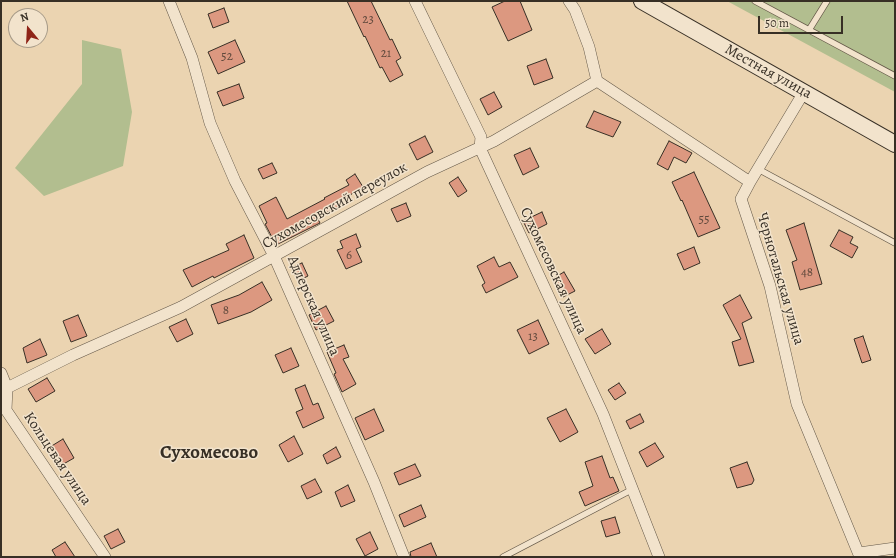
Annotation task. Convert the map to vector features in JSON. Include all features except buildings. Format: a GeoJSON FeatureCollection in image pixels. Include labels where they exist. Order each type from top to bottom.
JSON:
{"type":"FeatureCollection","features":[{"type":"Feature","properties":{"kind":"main road","name":"Местная улица"},"geometry":{"type":"LineString","coordinates":[[642,1],[895,144]]}},
{"type":"Feature","properties":{"kind":"street","name":"Адлерская улица"},"geometry":{"type":"LineString","coordinates":[[169,1],[192,58],[210,122],[235,181],[274,256],[374,482],[404,557]]}},
{"type":"Feature","properties":{"kind":"street","name":"Сухомесовская улица"},"geometry":{"type":"LineString","coordinates":[[415,1],[480,137],[480,148],[603,414],[659,557]]}},
{"type":"Feature","properties":{"kind":"street"},"geometry":{"type":"LineString","coordinates":[[570,1],[589,47],[597,81],[750,182]]}},
{"type":"Feature","properties":{"kind":"street","name":"Сухомесовский переулок"},"geometry":{"type":"LineString","coordinates":[[7,388],[73,355],[181,307],[427,172],[480,148],[531,121],[597,81]]}},
{"type":"Feature","properties":{"kind":"street","name":"Чернотальская улица"},"geometry":{"type":"LineString","coordinates":[[804,92],[741,199],[770,286],[797,404],[859,555]]}},
{"type":"Feature","properties":{"kind":"street","name":"Кольцевая улица"},"geometry":{"type":"LineString","coordinates":[[1,373],[7,388],[3,413],[105,557]]}},
{"type":"Feature","properties":{"kind":"street"},"geometry":{"type":"LineString","coordinates":[[859,555],[895,548]]}},
{"type":"Feature","properties":{"kind":"lane"},"geometry":{"type":"LineString","coordinates":[[755,1],[895,76]]}},
{"type":"Feature","properties":{"kind":"lane"},"geometry":{"type":"LineString","coordinates":[[809,30],[827,1]]}},
{"type":"Feature","properties":{"kind":"lane"},"geometry":{"type":"LineString","coordinates":[[758,170],[895,243]]}},
{"type":"Feature","properties":{"kind":"lane"},"geometry":{"type":"LineString","coordinates":[[503,557],[633,489]]}},
{"type":"Feature","properties":{"kind":"green space"},"geometry":{"type":"Polygon","coordinates":[[[727,1],[895,1],[895,92],[727,1]]]}},
{"type":"Feature","properties":{"kind":"green space"},"geometry":{"type":"Polygon","coordinates":[[[82,40],[121,49],[132,112],[123,166],[44,196],[15,168],[82,84],[82,40]]]}},
{"type":"Feature","properties":{"kind":"district","name":"Сухомесово"},"geometry":{"type":"Point","coordinates":[209,453]}}]}
